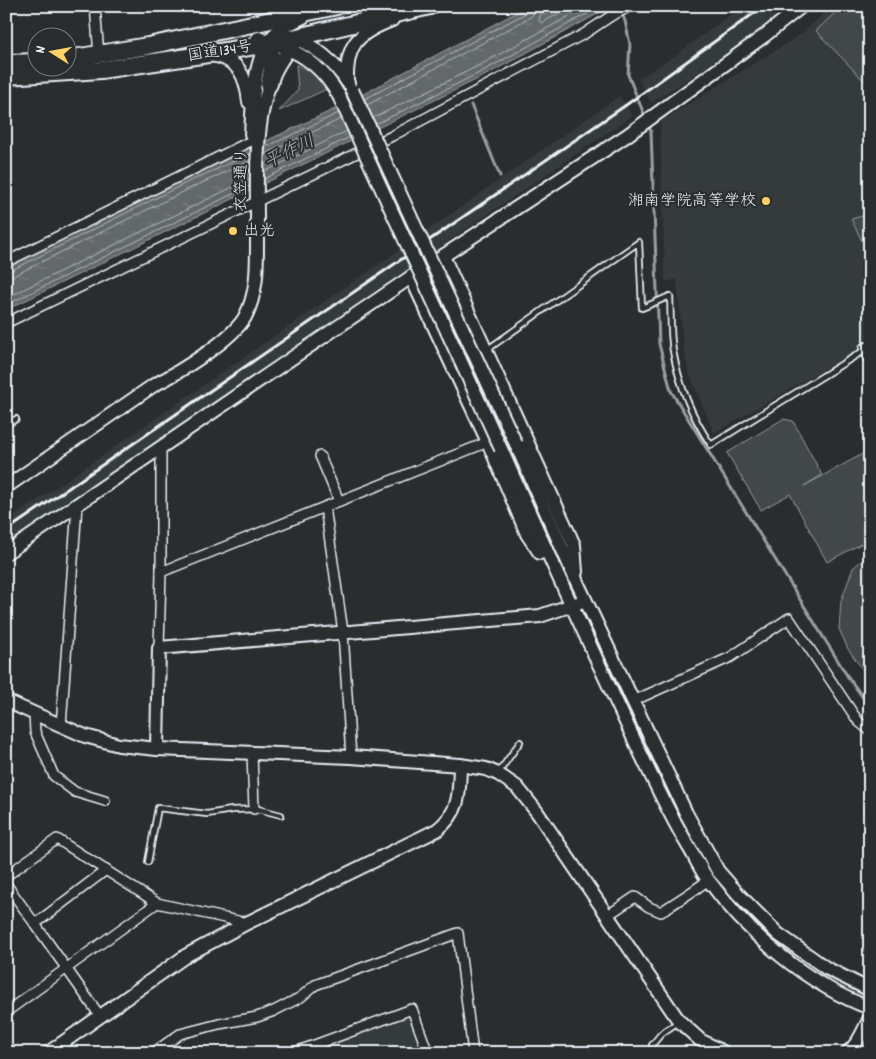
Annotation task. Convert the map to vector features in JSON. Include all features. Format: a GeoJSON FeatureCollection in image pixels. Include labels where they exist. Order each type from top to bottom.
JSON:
{"type":"FeatureCollection","features":[{"type":"Feature","properties":{"kind":"highway","name":"国道134号"},"geometry":{"type":"LineString","coordinates":[[6,76],[101,70],[208,54],[272,26],[331,8]]}},
{"type":"Feature","properties":{"kind":"highway","name":"国道134号"},"geometry":{"type":"LineString","coordinates":[[78,58],[272,26],[297,40],[424,8]]}},
{"type":"Feature","properties":{"kind":"highway"},"geometry":{"type":"LineString","coordinates":[[148,46],[200,47],[252,38],[260,40],[272,26]]}},
{"type":"Feature","properties":{"kind":"highway"},"geometry":{"type":"LineString","coordinates":[[269,84],[272,64],[272,26]]}},
{"type":"Feature","properties":{"kind":"highway"},"geometry":{"type":"LineString","coordinates":[[6,63],[28,62]]}},
{"type":"Feature","properties":{"kind":"street"},"geometry":{"type":"LineString","coordinates":[[95,6],[99,55]]}},
{"type":"Feature","properties":{"kind":"street"},"geometry":{"type":"LineString","coordinates":[[6,324],[254,200],[392,136],[584,34],[611,16],[631,6]]}},
{"type":"Feature","properties":{"kind":"street"},"geometry":{"type":"LineString","coordinates":[[6,553],[411,277],[626,136],[764,36],[802,6]]}},
{"type":"Feature","properties":{"kind":"street"},"geometry":{"type":"LineString","coordinates":[[349,86],[346,68],[353,45],[366,33],[382,24],[424,8]]}},
{"type":"Feature","properties":{"kind":"street","name":"衣笠通り"},"geometry":{"type":"LineString","coordinates":[[7,486],[154,385],[168,369],[224,329],[238,314],[245,296],[249,276],[254,200],[256,79],[272,26]]}},
{"type":"Feature","properties":{"kind":"street"},"geometry":{"type":"LineString","coordinates":[[297,40],[309,45],[325,56],[342,73],[349,86],[516,444],[585,600],[686,813],[718,871],[778,934],[826,968],[870,990]]}},
{"type":"Feature","properties":{"kind":"street"},"geometry":{"type":"LineString","coordinates":[[297,40],[303,56],[315,65],[339,96],[501,449],[557,577],[673,820],[708,880],[729,905],[770,947],[816,982],[849,1001],[870,1008]]}},
{"type":"Feature","properties":{"kind":"street","name":"衣笠通り"},"geometry":{"type":"LineString","coordinates":[[254,140],[269,84],[276,68],[297,40]]}},
{"type":"Feature","properties":{"kind":"street","name":"衣笠通り"},"geometry":{"type":"LineString","coordinates":[[208,54],[228,59],[238,67],[246,80],[254,140]]}},
{"type":"Feature","properties":{"kind":"street"},"geometry":{"type":"LineString","coordinates":[[6,262],[254,140]]}},
{"type":"Feature","properties":{"kind":"street"},"geometry":{"type":"LineString","coordinates":[[443,256],[574,545],[577,582]]}},
{"type":"Feature","properties":{"kind":"street"},"geometry":{"type":"LineString","coordinates":[[411,277],[488,442],[527,534],[557,577]]}},
{"type":"Feature","properties":{"kind":"street"},"geometry":{"type":"LineString","coordinates":[[421,299],[454,278]]}},
{"type":"Feature","properties":{"kind":"street"},"geometry":{"type":"LineString","coordinates":[[161,572],[488,442]]}},
{"type":"Feature","properties":{"kind":"street"},"geometry":{"type":"LineString","coordinates":[[157,749],[161,572],[161,447]]}},
{"type":"Feature","properties":{"kind":"street"},"geometry":{"type":"LineString","coordinates":[[320,456],[339,501]]}},
{"type":"Feature","properties":{"kind":"street"},"geometry":{"type":"LineString","coordinates":[[61,726],[77,506]]}},
{"type":"Feature","properties":{"kind":"street"},"geometry":{"type":"LineString","coordinates":[[324,507],[343,632],[351,757]]}},
{"type":"Feature","properties":{"kind":"street"},"geometry":{"type":"LineString","coordinates":[[159,648],[540,616],[585,600]]}},
{"type":"Feature","properties":{"kind":"street"},"geometry":{"type":"LineString","coordinates":[[633,702],[731,657],[789,618],[858,721],[870,731]]}},
{"type":"Feature","properties":{"kind":"street"},"geometry":{"type":"LineString","coordinates":[[6,701],[85,736],[119,745],[157,749],[351,757],[460,764],[486,769],[498,774],[517,787],[532,805],[679,1021],[704,1049],[723,1052]]}},
{"type":"Feature","properties":{"kind":"street"},"geometry":{"type":"LineString","coordinates":[[34,713],[35,732],[54,776],[75,792],[106,801]]}},
{"type":"Feature","properties":{"kind":"street"},"geometry":{"type":"LineString","coordinates":[[252,753],[254,809]]}},
{"type":"Feature","properties":{"kind":"street"},"geometry":{"type":"LineString","coordinates":[[48,1053],[187,955],[247,923],[437,830],[452,816],[456,808],[460,764]]}},
{"type":"Feature","properties":{"kind":"street"},"geometry":{"type":"LineString","coordinates":[[6,876],[57,839],[157,903],[247,923]]}},
{"type":"Feature","properties":{"kind":"street"},"geometry":{"type":"LineString","coordinates":[[35,924],[106,870]]}},
{"type":"Feature","properties":{"kind":"street"},"geometry":{"type":"LineString","coordinates":[[608,915],[635,896],[648,907],[661,912],[708,880]]}},
{"type":"Feature","properties":{"kind":"street"},"geometry":{"type":"LineString","coordinates":[[6,884],[100,1016]]}},
{"type":"Feature","properties":{"kind":"street"},"geometry":{"type":"LineString","coordinates":[[6,1012],[157,903]]}},
{"type":"Feature","properties":{"kind":"street"},"geometry":{"type":"LineString","coordinates":[[153,1053],[180,1034],[219,1024],[257,1018],[301,997],[316,985],[458,933],[473,1053]]}},
{"type":"Feature","properties":{"kind":"street"},"geometry":{"type":"LineString","coordinates":[[293,1053],[412,1010],[428,1053]]}},
{"type":"Feature","properties":{"kind":"street"},"geometry":{"type":"LineString","coordinates":[[846,1053],[854,1048],[870,1018]]}},
{"type":"Feature","properties":{"kind":"street"},"geometry":{"type":"LineString","coordinates":[[853,1053],[870,1051]]}},
{"type":"Feature","properties":{"kind":"lane"},"geometry":{"type":"LineString","coordinates":[[487,350],[639,242],[642,308],[670,296],[673,350],[681,384],[710,446],[868,353]]}},
{"type":"Feature","properties":{"kind":"lane"},"geometry":{"type":"LineString","coordinates":[[6,426],[16,419]]}},
{"type":"Feature","properties":{"kind":"lane"},"geometry":{"type":"LineString","coordinates":[[498,774],[520,742]]}},
{"type":"Feature","properties":{"kind":"lane"},"geometry":{"type":"LineString","coordinates":[[148,862],[158,808],[207,814],[254,809],[281,815]]}},
{"type":"Feature","properties":{"kind":"lane"},"geometry":{"type":"LineString","coordinates":[[652,1045],[661,1034],[679,1021]]}},
{"type":"Feature","properties":{"kind":"shaded area"},"geometry":{"type":"Polygon","coordinates":[[[742,6],[791,6],[735,48],[651,103],[638,79],[676,55],[742,6]]]}},
{"type":"Feature","properties":{"kind":"shaded area","name":"湘南学院高等学校"},"geometry":{"type":"Polygon","coordinates":[[[831,6],[870,6],[870,343],[714,433],[689,373],[683,343],[677,279],[665,282],[660,122],[803,33],[831,6]]]}},
{"type":"Feature","properties":{"kind":"shaded area"},"geometry":{"type":"Polygon","coordinates":[[[842,6],[870,6],[870,87],[816,31],[842,6]]]}},
{"type":"Feature","properties":{"kind":"shaded area"},"geometry":{"type":"Polygon","coordinates":[[[296,65],[313,74],[327,89],[279,111],[298,90],[296,65]]]}},
{"type":"Feature","properties":{"kind":"shaded area"},"geometry":{"type":"Polygon","coordinates":[[[619,96],[632,116],[6,543],[6,522],[619,96]]]}},
{"type":"Feature","properties":{"kind":"shaded area"},"geometry":{"type":"Polygon","coordinates":[[[870,214],[870,257],[851,219],[870,214]]]}},
{"type":"Feature","properties":{"kind":"shaded area"},"geometry":{"type":"Polygon","coordinates":[[[783,419],[793,421],[822,475],[804,486],[870,450],[870,539],[827,562],[790,494],[761,510],[727,453],[783,419]]]}},
{"type":"Feature","properties":{"kind":"shaded area"},"geometry":{"type":"Polygon","coordinates":[[[870,553],[870,680],[848,649],[839,629],[841,601],[853,568],[870,553]]]}},
{"type":"Feature","properties":{"kind":"shaded area"},"geometry":{"type":"Polygon","coordinates":[[[405,1016],[411,1019],[424,1053],[310,1053],[405,1016]]]}},
{"type":"Feature","properties":{"kind":"water","name":"平作川"},"geometry":{"type":"Polygon","coordinates":[[[528,6],[612,6],[486,75],[6,310],[6,267],[186,178],[337,108],[528,6]]]}},
{"type":"Feature","properties":{"kind":"waterway"},"geometry":{"type":"LineString","coordinates":[[619,6],[625,21],[630,44],[628,75],[646,119]]}},
{"type":"Feature","properties":{"kind":"waterway"},"geometry":{"type":"LineString","coordinates":[[471,105],[500,176]]}},
{"type":"Feature","properties":{"kind":"waterway"},"geometry":{"type":"LineString","coordinates":[[648,125],[651,131],[659,344],[671,391],[848,677],[870,707]]}},
{"type":"Feature","properties":{"kind":"railway"},"geometry":{"type":"LineString","coordinates":[[6,531],[626,105],[764,6]]}},
{"type":"Feature","properties":{"kind":"place","name":"湘南学院高等学校"},"geometry":{"type":"Point","coordinates":[766,201]}},
{"type":"Feature","properties":{"kind":"place","name":"出光"},"geometry":{"type":"Point","coordinates":[233,231]}}]}
